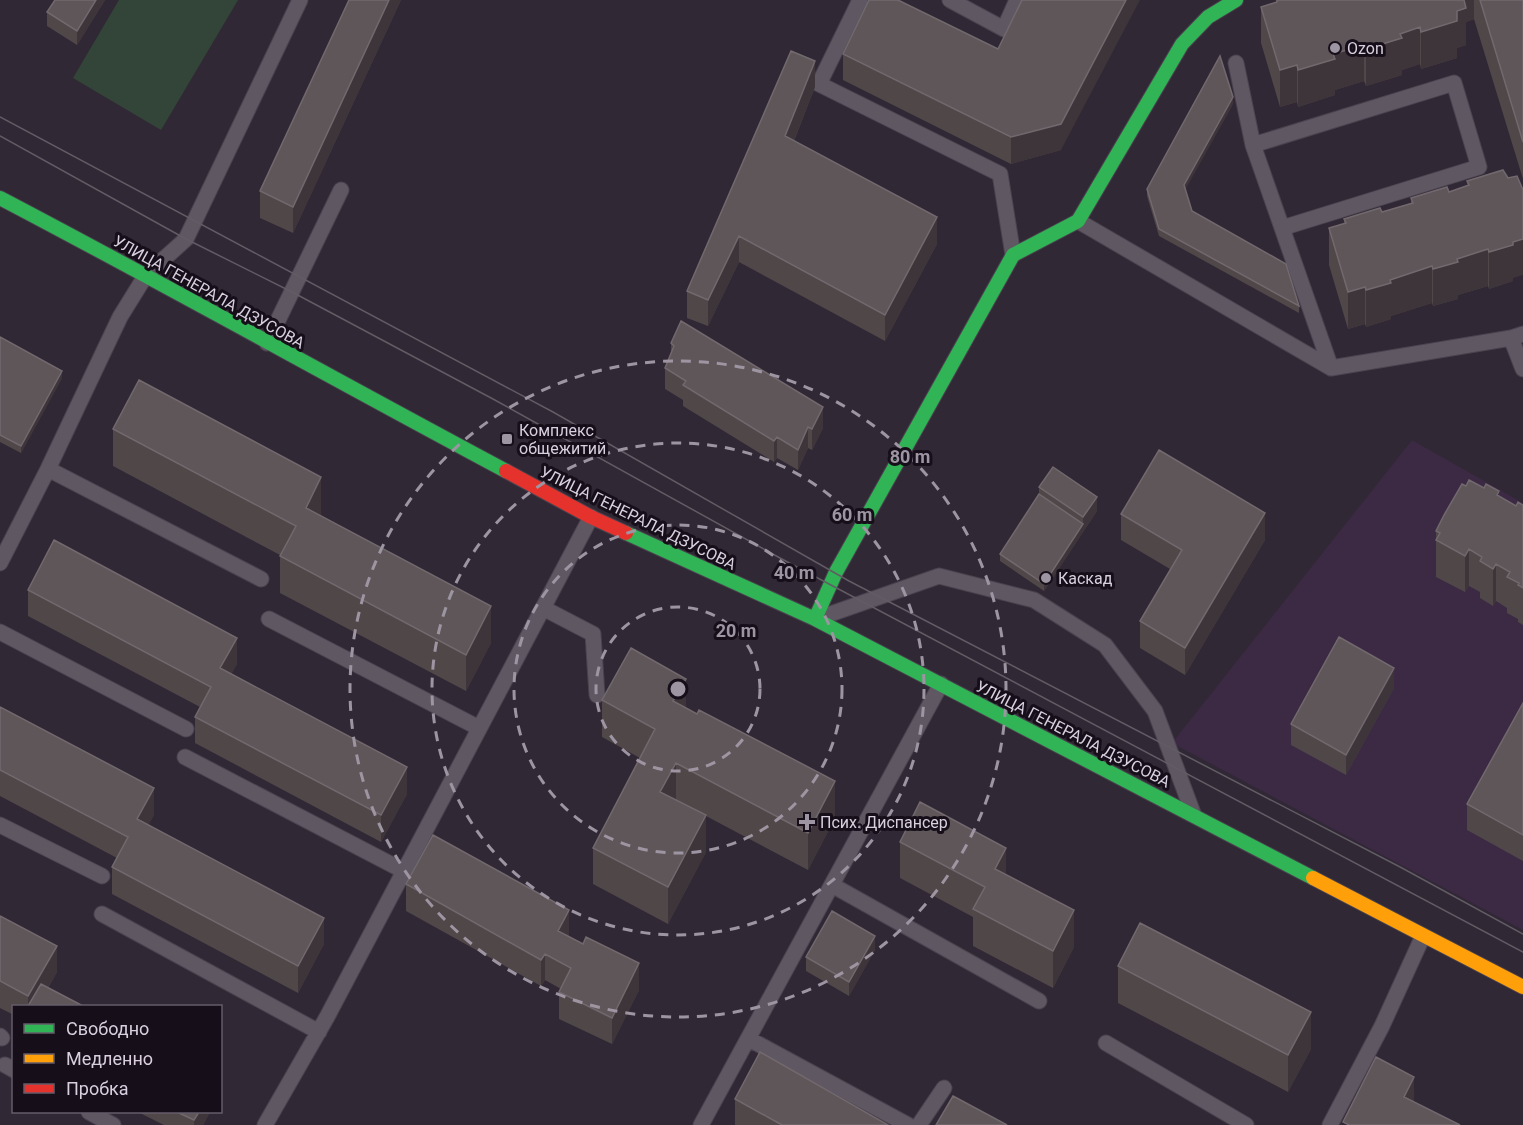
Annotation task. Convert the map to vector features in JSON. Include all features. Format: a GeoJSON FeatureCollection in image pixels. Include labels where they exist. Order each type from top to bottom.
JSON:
{"type":"FeatureCollection","features":[{"type":"Feature","properties":{"kind":"street"},"geometry":{"type":"LineString","coordinates":[[815,620],[836,572],[1013,255],[1078,221],[1182,44],[1208,17],[1236,0]]}},
{"type":"Feature","properties":{"kind":"street","name":"УЛИЦА ГЕНЕРАЛА ДЗУСОВА"},"geometry":{"type":"LineString","coordinates":[[0,198],[591,517],[815,620],[1523,987]]}},
{"type":"Feature","properties":{"kind":"lane"},"geometry":{"type":"LineString","coordinates":[[0,563],[48,469],[120,317],[146,275],[186,239],[300,0]]}},
{"type":"Feature","properties":{"kind":"lane"},"geometry":{"type":"LineString","coordinates":[[860,0],[819,84],[1000,174],[1013,255]]}},
{"type":"Feature","properties":{"kind":"lane"},"geometry":{"type":"LineString","coordinates":[[950,0],[1004,29],[1017,0]]}},
{"type":"Feature","properties":{"kind":"lane"},"geometry":{"type":"LineString","coordinates":[[1203,0],[1208,17]]}},
{"type":"Feature","properties":{"kind":"lane"},"geometry":{"type":"LineString","coordinates":[[1236,63],[1253,145],[1331,368]]}},
{"type":"Feature","properties":{"kind":"lane"},"geometry":{"type":"LineString","coordinates":[[1253,145],[1454,83],[1479,167],[1282,228]]}},
{"type":"Feature","properties":{"kind":"lane"},"geometry":{"type":"LineString","coordinates":[[267,343],[341,190]]}},
{"type":"Feature","properties":{"kind":"lane"},"geometry":{"type":"LineString","coordinates":[[1078,221],[1331,368],[1517,336],[1523,369]]}},
{"type":"Feature","properties":{"kind":"lane"},"geometry":{"type":"LineString","coordinates":[[48,469],[261,579]]}},
{"type":"Feature","properties":{"kind":"lane"},"geometry":{"type":"LineString","coordinates":[[265,1125],[319,1032],[591,517]]}},
{"type":"Feature","properties":{"kind":"lane"},"geometry":{"type":"LineString","coordinates":[[815,620],[939,576],[1034,600],[1105,645],[1155,711],[1194,815]]}},
{"type":"Feature","properties":{"kind":"lane"},"geometry":{"type":"LineString","coordinates":[[543,608],[593,634],[597,695]]}},
{"type":"Feature","properties":{"kind":"lane"},"geometry":{"type":"LineString","coordinates":[[269,619],[479,728]]}},
{"type":"Feature","properties":{"kind":"lane"},"geometry":{"type":"LineString","coordinates":[[0,632],[186,729]]}},
{"type":"Feature","properties":{"kind":"lane"},"geometry":{"type":"LineString","coordinates":[[701,1125],[940,684]]}},
{"type":"Feature","properties":{"kind":"lane"},"geometry":{"type":"LineString","coordinates":[[185,757],[404,872]]}},
{"type":"Feature","properties":{"kind":"lane"},"geometry":{"type":"LineString","coordinates":[[0,825],[102,876]]}},
{"type":"Feature","properties":{"kind":"lane"},"geometry":{"type":"LineString","coordinates":[[832,885],[1039,1001]]}},
{"type":"Feature","properties":{"kind":"lane"},"geometry":{"type":"LineString","coordinates":[[102,914],[319,1032]]}},
{"type":"Feature","properties":{"kind":"lane"},"geometry":{"type":"LineString","coordinates":[[1330,1125],[1382,1026],[1423,936]]}},
{"type":"Feature","properties":{"kind":"lane"},"geometry":{"type":"LineString","coordinates":[[748,1039],[908,1125]]}},
{"type":"Feature","properties":{"kind":"lane"},"geometry":{"type":"LineString","coordinates":[[1106,1043],[1246,1125]]}},
{"type":"Feature","properties":{"kind":"lane"},"geometry":{"type":"LineString","coordinates":[[919,1125],[944,1088]]}},
{"type":"Feature","properties":{"kind":"lane"},"geometry":{"type":"LineString","coordinates":[[91,1113],[113,1125]]}},
{"type":"Feature","properties":{"kind":"shaded area"},"geometry":{"type":"Polygon","coordinates":[[[1412,440],[1523,503],[1523,930],[1172,743],[1412,440]]]}},
{"type":"Feature","properties":{"kind":"green space"},"geometry":{"type":"Polygon","coordinates":[[[119,0],[238,0],[161,130],[73,78],[119,0]]]}},
{"type":"Feature","properties":{"kind":"building"},"geometry":{"type":"Polygon","coordinates":[[[55,0],[96,0],[77,31],[47,12],[55,0]]]}},
{"type":"Feature","properties":{"kind":"building"},"geometry":{"type":"Polygon","coordinates":[[[349,0],[389,0],[293,207],[260,191],[349,0]]]}},
{"type":"Feature","properties":{"kind":"building"},"geometry":{"type":"Polygon","coordinates":[[[869,0],[898,0],[998,49],[1022,0],[1126,0],[1061,124],[1011,137],[843,54],[869,0]]]}},
{"type":"Feature","properties":{"kind":"building"},"geometry":{"type":"Polygon","coordinates":[[[1277,0],[1464,0],[1466,8],[1457,11],[1457,21],[1421,32],[1420,27],[1400,34],[1402,38],[1366,49],[1364,45],[1333,54],[1335,59],[1298,70],[1297,65],[1280,70],[1261,7],[1277,2],[1277,0]]]}},
{"type":"Feature","properties":{"kind":"building"},"geometry":{"type":"Polygon","coordinates":[[[1480,0],[1523,0],[1523,142],[1480,0]]]}},
{"type":"Feature","properties":{"kind":"building"},"geometry":{"type":"Polygon","coordinates":[[[791,51],[815,61],[785,136],[937,217],[885,315],[739,236],[708,300],[687,291],[791,51]]]}},
{"type":"Feature","properties":{"kind":"building"},"geometry":{"type":"Polygon","coordinates":[[[1220,56],[1233,97],[1184,185],[1192,211],[1286,264],[1299,306],[1159,229],[1147,189],[1220,56]]]}},
{"type":"Feature","properties":{"kind":"building"},"geometry":{"type":"Polygon","coordinates":[[[1503,170],[1508,178],[1517,176],[1523,190],[1523,239],[1513,242],[1513,245],[1489,252],[1488,249],[1457,259],[1458,262],[1433,269],[1432,266],[1390,280],[1391,283],[1348,292],[1329,228],[1346,223],[1344,219],[1380,208],[1382,212],[1413,203],[1411,198],[1447,187],[1449,192],[1469,185],[1467,181],[1503,170]]]}},
{"type":"Feature","properties":{"kind":"building"},"geometry":{"type":"Polygon","coordinates":[[[681,321],[823,407],[812,429],[808,427],[798,450],[777,437],[774,441],[683,385],[686,381],[665,368],[674,346],[671,343],[681,321]]]}},
{"type":"Feature","properties":{"kind":"building"},"geometry":{"type":"Polygon","coordinates":[[[0,337],[62,371],[21,446],[0,435],[0,337]]]}},
{"type":"Feature","properties":{"kind":"building"},"geometry":{"type":"Polygon","coordinates":[[[139,380],[321,477],[306,508],[491,606],[466,655],[280,556],[296,526],[113,429],[139,380]]]}},
{"type":"Feature","properties":{"kind":"building"},"geometry":{"type":"Polygon","coordinates":[[[1159,450],[1265,513],[1185,648],[1140,621],[1182,550],[1121,514],[1159,450]]]}},
{"type":"Feature","properties":{"kind":"building"},"geometry":{"type":"Polygon","coordinates":[[[1053,467],[1097,497],[1083,517],[1039,487],[1053,467]]]}},
{"type":"Feature","properties":{"kind":"building"},"geometry":{"type":"Polygon","coordinates":[[[1469,480],[1484,488],[1486,484],[1499,491],[1497,495],[1516,506],[1518,502],[1523,505],[1523,588],[1518,585],[1519,583],[1507,577],[1510,572],[1496,564],[1493,569],[1480,561],[1482,557],[1469,549],[1465,556],[1436,540],[1440,533],[1436,531],[1444,515],[1462,484],[1466,486],[1469,480]]]}},
{"type":"Feature","properties":{"kind":"building"},"geometry":{"type":"Polygon","coordinates":[[[1039,494],[1083,524],[1044,584],[1000,554],[1039,494]]]}},
{"type":"Feature","properties":{"kind":"building"},"geometry":{"type":"Polygon","coordinates":[[[54,540],[237,638],[220,668],[407,767],[381,815],[195,717],[211,687],[28,590],[54,540]]]}},
{"type":"Feature","properties":{"kind":"building"},"geometry":{"type":"Polygon","coordinates":[[[1339,637],[1394,668],[1346,755],[1291,724],[1339,637]]]}},
{"type":"Feature","properties":{"kind":"building"},"geometry":{"type":"Polygon","coordinates":[[[631,648],[686,679],[673,701],[697,714],[699,710],[835,781],[808,833],[676,763],[660,792],[706,815],[668,887],[593,848],[655,729],[602,700],[631,648]]]}},
{"type":"Feature","properties":{"kind":"building"},"geometry":{"type":"Polygon","coordinates":[[[1523,703],[1523,835],[1467,804],[1523,703]]]}},
{"type":"Feature","properties":{"kind":"building"},"geometry":{"type":"Polygon","coordinates":[[[0,707],[154,788],[137,819],[324,918],[298,966],[112,867],[128,837],[0,770],[0,707]]]}},
{"type":"Feature","properties":{"kind":"building"},"geometry":{"type":"Polygon","coordinates":[[[920,802],[1006,848],[995,869],[1074,910],[1053,951],[973,909],[985,887],[900,842],[920,802]]]}},
{"type":"Feature","properties":{"kind":"building"},"geometry":{"type":"Polygon","coordinates":[[[433,835],[569,910],[558,931],[583,944],[586,937],[639,963],[612,1018],[559,992],[571,968],[545,954],[541,960],[406,884],[433,835]]]}},
{"type":"Feature","properties":{"kind":"building"},"geometry":{"type":"Polygon","coordinates":[[[832,911],[875,936],[849,982],[806,957],[832,911]]]}},
{"type":"Feature","properties":{"kind":"building"},"geometry":{"type":"Polygon","coordinates":[[[0,916],[57,946],[28,996],[0,981],[0,916]]]}},
{"type":"Feature","properties":{"kind":"building"},"geometry":{"type":"Polygon","coordinates":[[[1140,923],[1311,1012],[1288,1055],[1118,966],[1140,923]]]}},
{"type":"Feature","properties":{"kind":"building"},"geometry":{"type":"Polygon","coordinates":[[[41,984],[81,1005],[29,1005],[41,984]]]}},
{"type":"Feature","properties":{"kind":"building"},"geometry":{"type":"Polygon","coordinates":[[[760,1052],[888,1125],[782,1125],[735,1099],[760,1052]]]}},
{"type":"Feature","properties":{"kind":"building"},"geometry":{"type":"Polygon","coordinates":[[[1376,1057],[1414,1077],[1404,1097],[1460,1125],[1349,1125],[1343,1122],[1376,1057]]]}},
{"type":"Feature","properties":{"kind":"building"},"geometry":{"type":"Polygon","coordinates":[[[953,1096],[1007,1125],[936,1125],[953,1096]]]}},
{"type":"Feature","properties":{"kind":"building"},"geometry":{"type":"Polygon","coordinates":[[[179,1113],[198,1113],[194,1120],[179,1113]]]}},
{"type":"Feature","properties":{"kind":"tram line"},"geometry":{"type":"LineString","coordinates":[[0,117],[553,412],[849,581],[1402,868],[1523,934]]}},
{"type":"Feature","properties":{"kind":"tram line"},"geometry":{"type":"LineString","coordinates":[[0,136],[186,239],[292,292],[493,399],[780,558],[1523,952]]}},
{"type":"Feature","properties":{"kind":"traffic: fast"},"geometry":{"type":"LineString","coordinates":[[815,619],[836,572],[1013,255],[1078,221],[1182,44],[1208,17],[1236,0]]}},
{"type":"Feature","properties":{"kind":"traffic: fast"},"geometry":{"type":"LineString","coordinates":[[0,198],[506,471]]}},
{"type":"Feature","properties":{"kind":"traffic: fast"},"geometry":{"type":"LineString","coordinates":[[626,533],[815,619],[1313,878]]}},
{"type":"Feature","properties":{"kind":"traffic: slow"},"geometry":{"type":"LineString","coordinates":[[1313,878],[1523,987]]}},
{"type":"Feature","properties":{"kind":"traffic: jam"},"geometry":{"type":"LineString","coordinates":[[506,471],[591,517],[626,533]]}},
{"type":"Feature","properties":{"kind":"place","name":"Ozon"},"geometry":{"type":"Point","coordinates":[1335,48]}},
{"type":"Feature","properties":{"kind":"place","name":"Комплекс общежитий"},"geometry":{"type":"Point","coordinates":[507,439]}},
{"type":"Feature","properties":{"kind":"place","name":"Каскад"},"geometry":{"type":"Point","coordinates":[1046,578]}},
{"type":"Feature","properties":{"kind":"place","name":"Псих. Диспансер"},"geometry":{"type":"Point","coordinates":[807,822]}}]}
